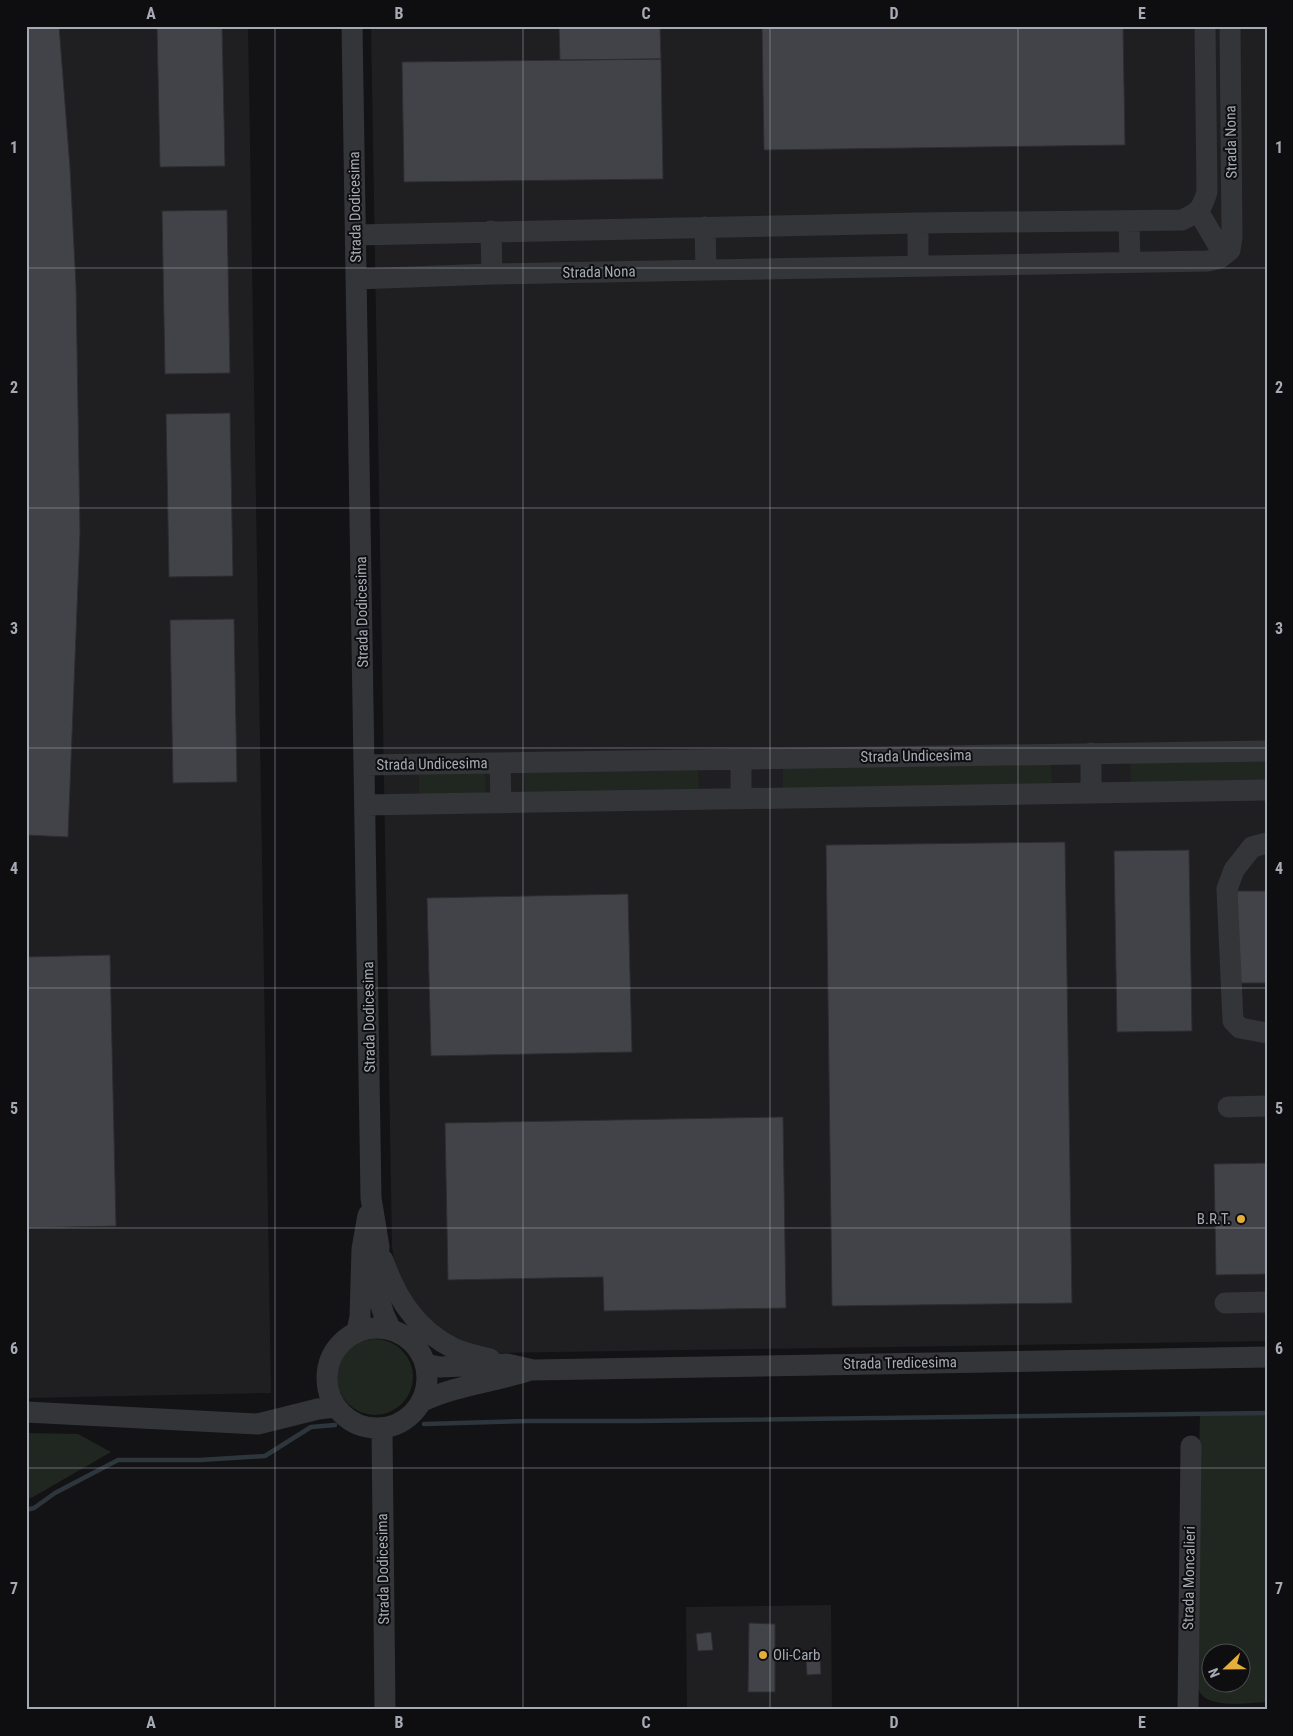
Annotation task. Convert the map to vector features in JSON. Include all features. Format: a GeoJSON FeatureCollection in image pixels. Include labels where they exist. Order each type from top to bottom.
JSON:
{"type":"FeatureCollection","features":[{"type":"Feature","properties":{"kind":"street","name":"Strada Dodicesima"},"geometry":{"type":"LineString","coordinates":[[352,26],[371,1198]]}},
{"type":"Feature","properties":{"kind":"street","name":"Strada Nona"},"geometry":{"type":"LineString","coordinates":[[1198,211],[1204,205],[1207,192],[1205,26]]}},
{"type":"Feature","properties":{"kind":"street","name":"Strada Nona"},"geometry":{"type":"LineString","coordinates":[[356,279],[492,274],[1208,261],[1220,258],[1230,250],[1232,237],[1230,26]]}},
{"type":"Feature","properties":{"kind":"street"},"geometry":{"type":"LineString","coordinates":[[356,235],[918,223],[1129,222],[1182,220],[1194,215],[1198,211],[1224,255]]}},
{"type":"Feature","properties":{"kind":"street"},"geometry":{"type":"LineString","coordinates":[[1129,222],[1130,262]]}},
{"type":"Feature","properties":{"kind":"street"},"geometry":{"type":"LineString","coordinates":[[918,223],[918,266]]}},
{"type":"Feature","properties":{"kind":"street"},"geometry":{"type":"LineString","coordinates":[[706,227],[706,270]]}},
{"type":"Feature","properties":{"kind":"street"},"geometry":{"type":"LineString","coordinates":[[491,232],[492,274]]}},
{"type":"Feature","properties":{"kind":"street","name":"Strada Undicesima"},"geometry":{"type":"LineString","coordinates":[[364,764],[1267,751]]}},
{"type":"Feature","properties":{"kind":"street"},"geometry":{"type":"LineString","coordinates":[[1090,793],[1091,753]]}},
{"type":"Feature","properties":{"kind":"street"},"geometry":{"type":"LineString","coordinates":[[741,760],[742,799]]}},
{"type":"Feature","properties":{"kind":"street","name":"Strada Undicesima"},"geometry":{"type":"LineString","coordinates":[[500,763],[501,803]]}},
{"type":"Feature","properties":{"kind":"street"},"geometry":{"type":"LineString","coordinates":[[365,805],[1267,790]]}},
{"type":"Feature","properties":{"kind":"street"},"geometry":{"type":"LineString","coordinates":[[1267,843],[1252,847],[1234,870],[1227,889],[1233,1021],[1240,1028],[1267,1033]]}},
{"type":"Feature","properties":{"kind":"street"},"geometry":{"type":"LineString","coordinates":[[1228,1107],[1267,1106]]}},
{"type":"Feature","properties":{"kind":"street"},"geometry":{"type":"LineString","coordinates":[[371,1198],[379,1247],[391,1282],[402,1303],[416,1321],[435,1338],[454,1349],[533,1370]]}},
{"type":"Feature","properties":{"kind":"street"},"geometry":{"type":"LineString","coordinates":[[357,1331],[360,1317],[362,1249],[371,1198]]}},
{"type":"Feature","properties":{"kind":"street"},"geometry":{"type":"LineString","coordinates":[[379,1247],[377,1280],[384,1315],[391,1330]]}},
{"type":"Feature","properties":{"kind":"street"},"geometry":{"type":"LineString","coordinates":[[1225,1303],[1267,1302]]}},
{"type":"Feature","properties":{"kind":"street"},"geometry":{"type":"LineString","coordinates":[[374,1328],[391,1330],[404,1336],[415,1345],[425,1364],[428,1379],[426,1390],[423,1400],[413,1415],[398,1425],[382,1429],[368,1429],[344,1417],[335,1407],[330,1399],[326,1382],[327,1366],[334,1351],[344,1340],[357,1331],[374,1328]]}},
{"type":"Feature","properties":{"kind":"street","name":"Strada Tredicesima"},"geometry":{"type":"LineString","coordinates":[[533,1370],[1267,1357]]}},
{"type":"Feature","properties":{"kind":"street"},"geometry":{"type":"LineString","coordinates":[[425,1364],[440,1367],[507,1364]]}},
{"type":"Feature","properties":{"kind":"street"},"geometry":{"type":"LineString","coordinates":[[423,1400],[479,1383],[505,1379],[533,1370]]}},
{"type":"Feature","properties":{"kind":"street"},"geometry":{"type":"LineString","coordinates":[[288,1415],[326,1382]]}},
{"type":"Feature","properties":{"kind":"street"},"geometry":{"type":"LineString","coordinates":[[26,1412],[258,1424],[288,1415],[335,1407]]}},
{"type":"Feature","properties":{"kind":"street","name":"Strada Dodicesima"},"geometry":{"type":"LineString","coordinates":[[382,1429],[384,1710]]}},
{"type":"Feature","properties":{"kind":"street","name":"Strada Moncalieri"},"geometry":{"type":"LineString","coordinates":[[1188,1710],[1190,1446]]}},
{"type":"Feature","properties":{"kind":"shaded area"},"geometry":{"type":"Polygon","coordinates":[[[26,26],[248,26],[271,1393],[26,1398],[26,26]]]}},
{"type":"Feature","properties":{"kind":"shaded area"},"geometry":{"type":"Polygon","coordinates":[[[371,26],[1267,26],[1267,1341],[499,1353],[480,1351],[427,1324],[396,1270],[392,1247],[371,26]]]}},
{"type":"Feature","properties":{"kind":"shaded area"},"geometry":{"type":"Polygon","coordinates":[[[1267,759],[1267,781],[1131,783],[1130,761],[1267,759]]]}},
{"type":"Feature","properties":{"kind":"shaded area"},"geometry":{"type":"Polygon","coordinates":[[[1051,763],[1052,784],[783,789],[783,767],[1051,763]]]}},
{"type":"Feature","properties":{"kind":"shaded area"},"geometry":{"type":"Polygon","coordinates":[[[698,769],[699,790],[525,793],[524,771],[698,769]]]}},
{"type":"Feature","properties":{"kind":"shaded area"},"geometry":{"type":"Polygon","coordinates":[[[485,772],[486,793],[419,795],[419,774],[485,772]]]}},
{"type":"Feature","properties":{"kind":"shaded area"},"geometry":{"type":"Polygon","coordinates":[[[375,1339],[390,1342],[402,1350],[410,1362],[413,1377],[410,1392],[402,1404],[390,1412],[375,1415],[360,1412],[348,1404],[340,1392],[337,1377],[340,1362],[348,1350],[360,1342],[375,1339]]]}},
{"type":"Feature","properties":{"kind":"shaded area"},"geometry":{"type":"Polygon","coordinates":[[[1267,1413],[1267,1702],[1232,1704],[1214,1702],[1201,1694],[1250,1694],[1250,1644],[1200,1644],[1200,1692],[1196,1683],[1194,1669],[1200,1414],[1267,1413]]]}},
{"type":"Feature","properties":{"kind":"shaded area"},"geometry":{"type":"Polygon","coordinates":[[[26,1433],[78,1434],[111,1452],[33,1497],[26,1499],[26,1433]]]}},
{"type":"Feature","properties":{"kind":"shaded area"},"geometry":{"type":"Polygon","coordinates":[[[831,1605],[832,1710],[687,1710],[686,1607],[831,1605]]]}},
{"type":"Feature","properties":{"kind":"building"},"geometry":{"type":"Polygon","coordinates":[[[26,26],[59,26],[70,168],[76,286],[80,532],[68,837],[26,835],[26,26]]]}},
{"type":"Feature","properties":{"kind":"building"},"geometry":{"type":"Polygon","coordinates":[[[157,26],[222,26],[225,166],[160,167],[157,26]]]}},
{"type":"Feature","properties":{"kind":"building"},"geometry":{"type":"Polygon","coordinates":[[[559,26],[660,26],[661,59],[560,60],[559,26]]]}},
{"type":"Feature","properties":{"kind":"building"},"geometry":{"type":"Polygon","coordinates":[[[762,26],[1123,26],[1125,145],[764,150],[762,26]]]}},
{"type":"Feature","properties":{"kind":"building"},"geometry":{"type":"Polygon","coordinates":[[[661,59],[663,179],[404,182],[402,62],[661,59]]]}},
{"type":"Feature","properties":{"kind":"building"},"geometry":{"type":"Polygon","coordinates":[[[227,210],[230,373],[165,374],[162,211],[227,210]]]}},
{"type":"Feature","properties":{"kind":"building"},"geometry":{"type":"Polygon","coordinates":[[[230,413],[233,576],[169,577],[166,414],[230,413]]]}},
{"type":"Feature","properties":{"kind":"building"},"geometry":{"type":"Polygon","coordinates":[[[234,619],[237,782],[173,783],[170,620],[234,619]]]}},
{"type":"Feature","properties":{"kind":"building"},"geometry":{"type":"Polygon","coordinates":[[[1065,842],[1072,1303],[832,1306],[826,845],[1065,842]]]}},
{"type":"Feature","properties":{"kind":"building"},"geometry":{"type":"Polygon","coordinates":[[[1189,850],[1192,1031],[1117,1032],[1114,851],[1189,850]]]}},
{"type":"Feature","properties":{"kind":"building"},"geometry":{"type":"Polygon","coordinates":[[[1237,891],[1267,891],[1267,983],[1238,983],[1237,891]]]}},
{"type":"Feature","properties":{"kind":"building"},"geometry":{"type":"Polygon","coordinates":[[[628,894],[632,1052],[431,1056],[427,898],[628,894]]]}},
{"type":"Feature","properties":{"kind":"building"},"geometry":{"type":"Polygon","coordinates":[[[110,955],[116,1226],[26,1228],[26,957],[110,955]]]}},
{"type":"Feature","properties":{"kind":"building"},"geometry":{"type":"Polygon","coordinates":[[[783,1117],[786,1308],[604,1311],[603,1277],[448,1280],[445,1123],[783,1117]]]}},
{"type":"Feature","properties":{"kind":"building","name":"B.R.T."},"geometry":{"type":"Polygon","coordinates":[[[1267,1163],[1267,1274],[1216,1275],[1214,1164],[1267,1163]]]}},
{"type":"Feature","properties":{"kind":"building"},"geometry":{"type":"Polygon","coordinates":[[[749,1623],[775,1624],[775,1692],[748,1692],[749,1623]]]}},
{"type":"Feature","properties":{"kind":"building"},"geometry":{"type":"Polygon","coordinates":[[[711,1632],[713,1650],[698,1651],[696,1634],[711,1632]]]}},
{"type":"Feature","properties":{"kind":"building"},"geometry":{"type":"Polygon","coordinates":[[[806,1659],[820,1659],[821,1674],[807,1675],[806,1659]]]}},
{"type":"Feature","properties":{"kind":"waterway"},"geometry":{"type":"LineString","coordinates":[[424,1424],[528,1421],[1267,1413]]}},
{"type":"Feature","properties":{"kind":"waterway"},"geometry":{"type":"LineString","coordinates":[[26,1510],[34,1508],[55,1493],[118,1460],[200,1460],[265,1456],[311,1427],[335,1425]]}},
{"type":"Feature","properties":{"kind":"place","name":"B.R.T."},"geometry":{"type":"Point","coordinates":[1241,1219]}},
{"type":"Feature","properties":{"kind":"place","name":"Oli-Carb"},"geometry":{"type":"Point","coordinates":[763,1655]}}]}
